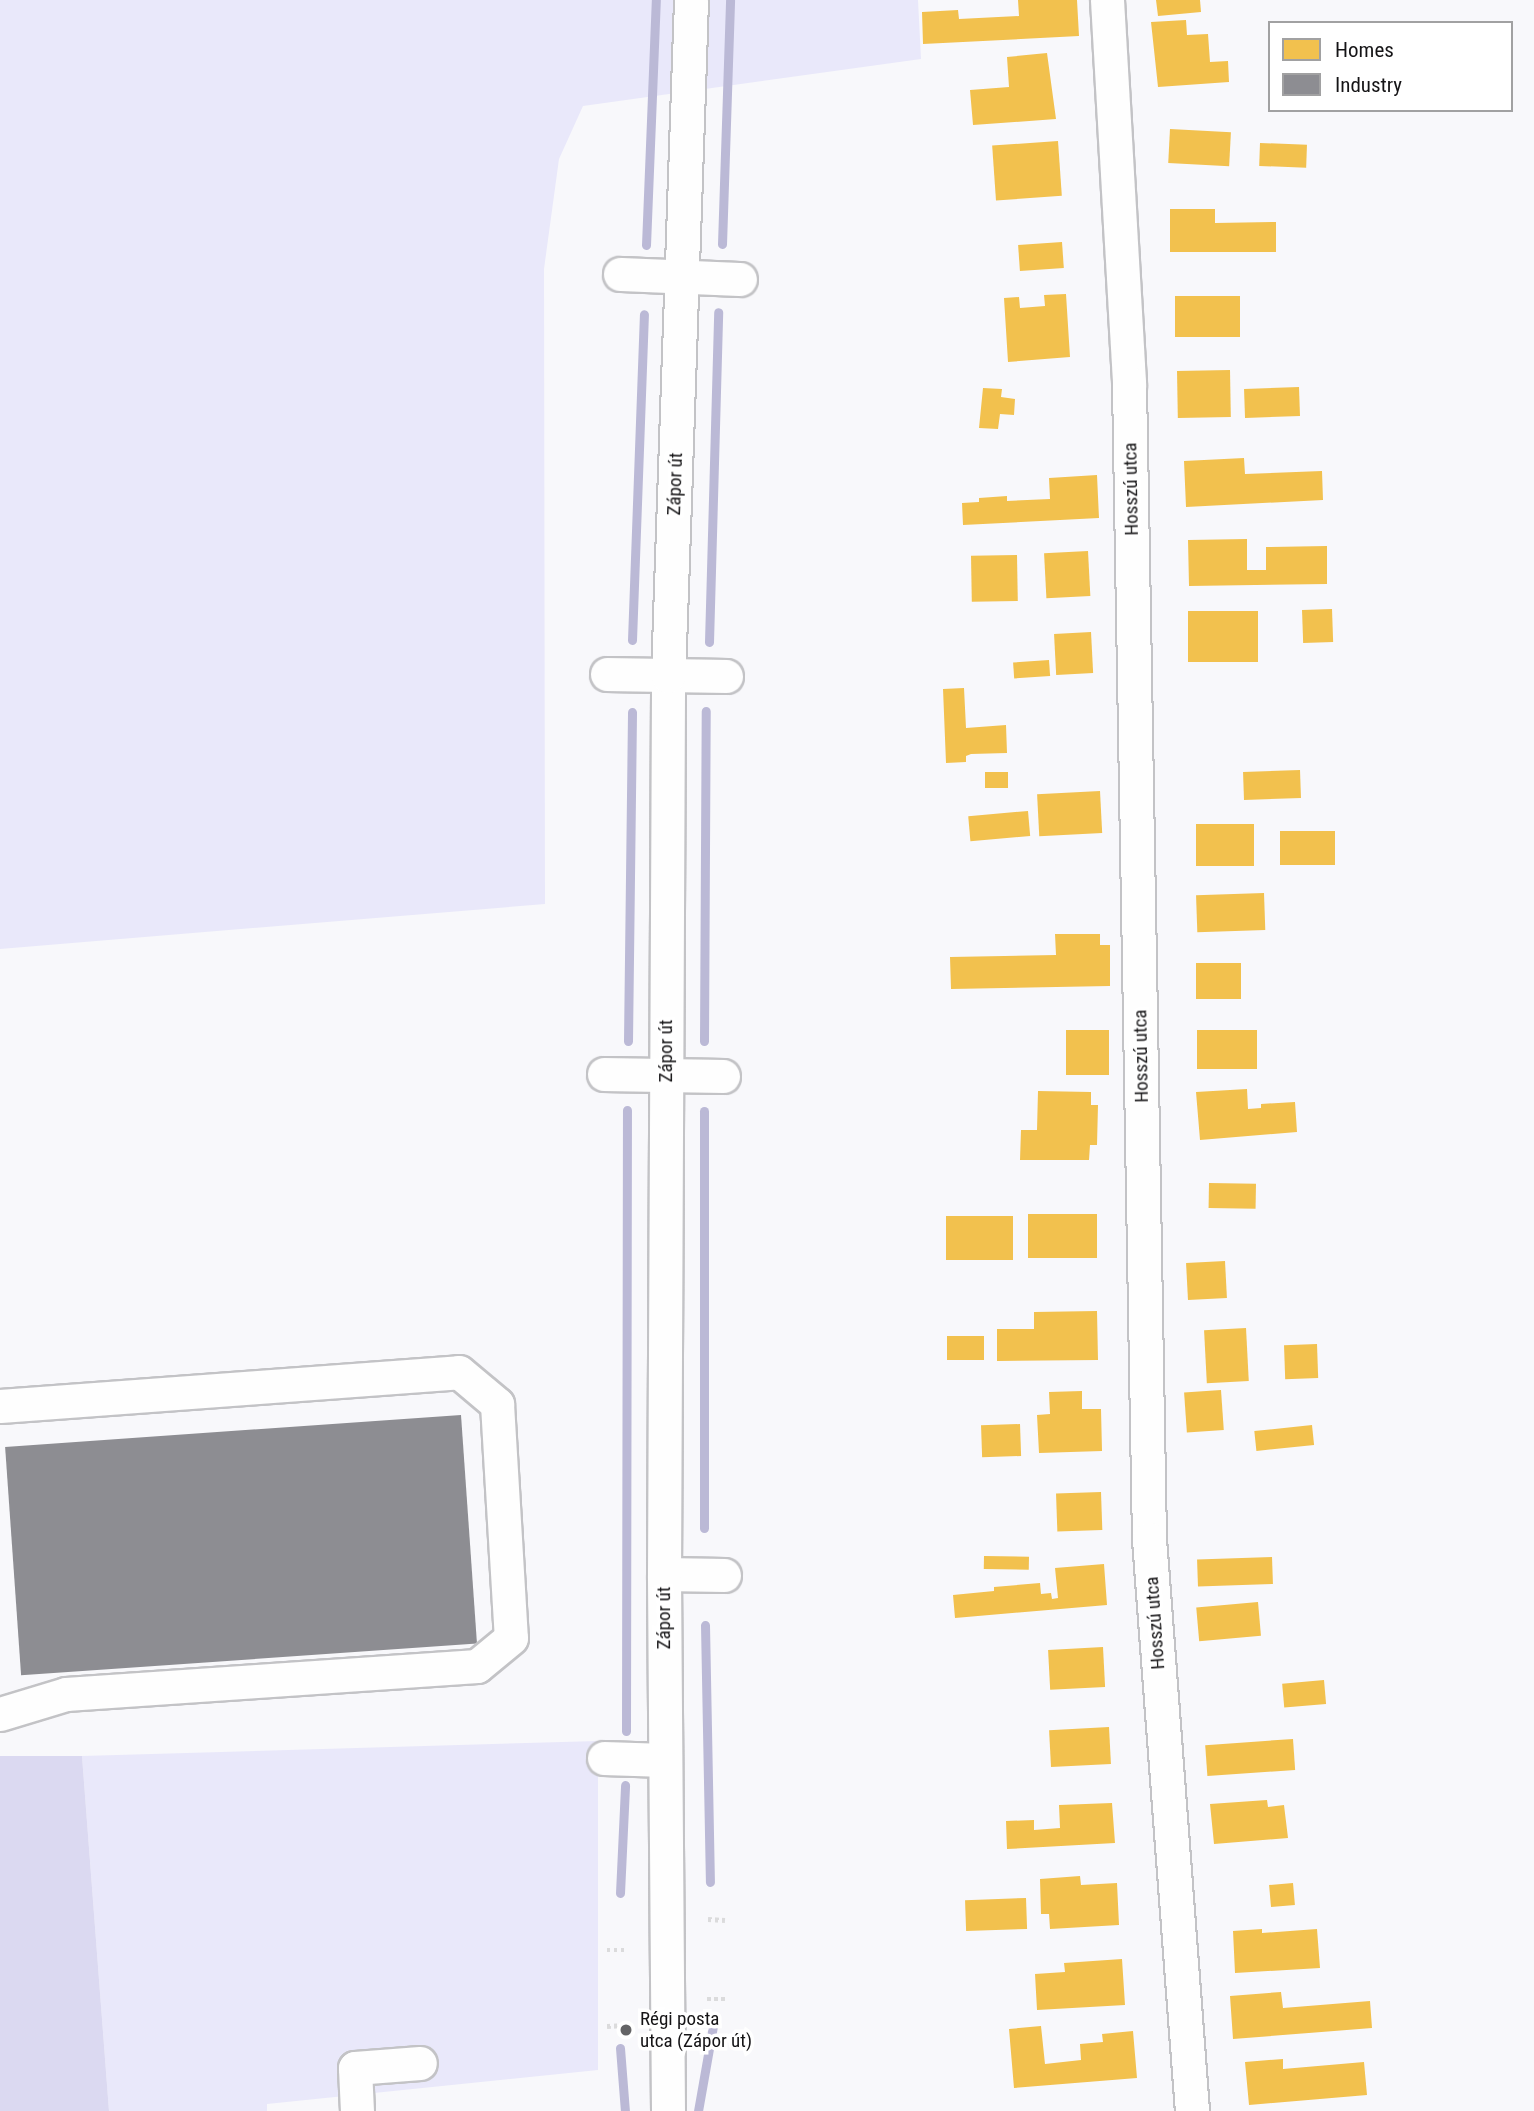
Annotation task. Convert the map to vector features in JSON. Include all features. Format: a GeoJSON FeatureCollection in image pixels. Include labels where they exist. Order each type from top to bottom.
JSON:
{"type":"FeatureCollection","features":[{"type":"Feature","properties":{"kind":"street","name":"Zápor út"},"geometry":{"type":"LineString","coordinates":[[666,2108],[664,1574],[668,676],[691,0]]}},
{"type":"Feature","properties":{"kind":"street","name":"Hosszú utca"},"geometry":{"type":"LineString","coordinates":[[1107,0],[1129,383],[1149,1539],[1192,2111]]}},
{"type":"Feature","properties":{"kind":"street"},"geometry":{"type":"LineString","coordinates":[[620,274],[740,279]]}},
{"type":"Feature","properties":{"kind":"street"},"geometry":{"type":"LineString","coordinates":[[607,674],[726,676]]}},
{"type":"Feature","properties":{"kind":"street"},"geometry":{"type":"LineString","coordinates":[[604,1074],[723,1076]]}},
{"type":"Feature","properties":{"kind":"street"},"geometry":{"type":"LineString","coordinates":[[0,1406],[459,1372],[497,1404],[511,1638],[477,1666],[66,1694],[0,1714]]}},
{"type":"Feature","properties":{"kind":"street"},"geometry":{"type":"LineString","coordinates":[[664,1574],[724,1575]]}},
{"type":"Feature","properties":{"kind":"street"},"geometry":{"type":"LineString","coordinates":[[604,1758],[665,1760]]}},
{"type":"Feature","properties":{"kind":"street"},"geometry":{"type":"LineString","coordinates":[[357,2111],[355,2068],[420,2063]]}},
{"type":"Feature","properties":{"kind":"path"},"geometry":{"type":"LineString","coordinates":[[708,1919],[725,1920]]}},
{"type":"Feature","properties":{"kind":"path"},"geometry":{"type":"LineString","coordinates":[[607,1950],[626,1950]]}},
{"type":"Feature","properties":{"kind":"path"},"geometry":{"type":"LineString","coordinates":[[707,1999],[725,1999]]}},
{"type":"Feature","properties":{"kind":"path"},"geometry":{"type":"LineString","coordinates":[[607,2026],[626,2025]]}},
{"type":"Feature","properties":{"kind":"shaded area"},"geometry":{"type":"Polygon","coordinates":[[[0,0],[918,0],[921,59],[583,106],[559,159],[544,269],[545,904],[0,949],[0,0]]]}},
{"type":"Feature","properties":{"kind":"shaded area"},"geometry":{"type":"Polygon","coordinates":[[[598,1741],[598,2070],[267,2104],[267,2111],[109,2111],[82,1756],[598,1741]]]}},
{"type":"Feature","properties":{"kind":"shaded area"},"geometry":{"type":"Polygon","coordinates":[[[0,1756],[82,1756],[109,2111],[0,2111],[0,1756]]]}},
{"type":"Feature","properties":{"kind":"building: Homes"},"geometry":{"type":"Polygon","coordinates":[[[1018,0],[1077,0],[1079,36],[923,44],[922,12],[958,10],[959,19],[1019,16],[1018,0]]]}},
{"type":"Feature","properties":{"kind":"building: Homes"},"geometry":{"type":"Polygon","coordinates":[[[1156,0],[1200,0],[1201,12],[1158,16],[1156,0]]]}},
{"type":"Feature","properties":{"kind":"building: Homes"},"geometry":{"type":"Polygon","coordinates":[[[1186,20],[1187,35],[1208,34],[1210,62],[1228,61],[1229,82],[1158,87],[1151,22],[1186,20]]]}},
{"type":"Feature","properties":{"kind":"building: Homes"},"geometry":{"type":"Polygon","coordinates":[[[1047,53],[1056,119],[973,125],[970,90],[1009,87],[1007,57],[1047,53]]]}},
{"type":"Feature","properties":{"kind":"building: Homes"},"geometry":{"type":"Polygon","coordinates":[[[1170,129],[1231,132],[1229,166],[1168,163],[1170,129]]]}},
{"type":"Feature","properties":{"kind":"building: Homes"},"geometry":{"type":"Polygon","coordinates":[[[1058,141],[1062,196],[996,200],[992,146],[1058,141]]]}},
{"type":"Feature","properties":{"kind":"building: Homes"},"geometry":{"type":"Polygon","coordinates":[[[1260,143],[1307,145],[1306,168],[1259,166],[1260,143]]]}},
{"type":"Feature","properties":{"kind":"building: Homes"},"geometry":{"type":"Polygon","coordinates":[[[1170,209],[1215,209],[1215,223],[1276,222],[1276,252],[1170,252],[1170,209]]]}},
{"type":"Feature","properties":{"kind":"building: Homes"},"geometry":{"type":"Polygon","coordinates":[[[1062,242],[1064,268],[1020,271],[1018,245],[1062,242]]]}},
{"type":"Feature","properties":{"kind":"building: Homes"},"geometry":{"type":"Polygon","coordinates":[[[1066,294],[1070,357],[1008,362],[1004,298],[1019,297],[1020,308],[1045,306],[1044,295],[1066,294]]]}},
{"type":"Feature","properties":{"kind":"building: Homes"},"geometry":{"type":"Polygon","coordinates":[[[1175,296],[1240,296],[1240,337],[1175,337],[1175,296]]]}},
{"type":"Feature","properties":{"kind":"building: Homes"},"geometry":{"type":"Polygon","coordinates":[[[1230,370],[1231,417],[1178,418],[1177,371],[1230,370]]]}},
{"type":"Feature","properties":{"kind":"building: Homes"},"geometry":{"type":"Polygon","coordinates":[[[1299,387],[1300,416],[1245,418],[1244,389],[1299,387]]]}},
{"type":"Feature","properties":{"kind":"building: Homes"},"geometry":{"type":"Polygon","coordinates":[[[983,388],[1002,389],[1001,397],[1015,399],[1014,415],[1000,414],[998,429],[979,428],[983,388]]]}},
{"type":"Feature","properties":{"kind":"building: Homes"},"geometry":{"type":"Polygon","coordinates":[[[1244,458],[1245,474],[1322,471],[1323,500],[1186,507],[1184,461],[1244,458]]]}},
{"type":"Feature","properties":{"kind":"building: Homes"},"geometry":{"type":"Polygon","coordinates":[[[1097,475],[1099,518],[963,525],[962,503],[979,502],[979,498],[1007,496],[1007,501],[1050,499],[1049,478],[1097,475]]]}},
{"type":"Feature","properties":{"kind":"building: Homes"},"geometry":{"type":"Polygon","coordinates":[[[1247,539],[1247,570],[1266,570],[1266,547],[1327,546],[1327,584],[1189,586],[1188,540],[1247,539]]]}},
{"type":"Feature","properties":{"kind":"building: Homes"},"geometry":{"type":"Polygon","coordinates":[[[1088,551],[1090,596],[1046,598],[1044,553],[1088,551]]]}},
{"type":"Feature","properties":{"kind":"building: Homes"},"geometry":{"type":"Polygon","coordinates":[[[1017,555],[1018,601],[972,602],[971,556],[1017,555]]]}},
{"type":"Feature","properties":{"kind":"building: Homes"},"geometry":{"type":"Polygon","coordinates":[[[1332,609],[1333,642],[1303,643],[1302,610],[1332,609]]]}},
{"type":"Feature","properties":{"kind":"building: Homes"},"geometry":{"type":"Polygon","coordinates":[[[1188,611],[1258,611],[1258,662],[1188,662],[1188,611]]]}},
{"type":"Feature","properties":{"kind":"building: Homes"},"geometry":{"type":"Polygon","coordinates":[[[1091,632],[1093,673],[1056,675],[1054,634],[1091,632]]]}},
{"type":"Feature","properties":{"kind":"building: Homes"},"geometry":{"type":"Polygon","coordinates":[[[1049,660],[1050,676],[1014,678],[1013,663],[1049,660]]]}},
{"type":"Feature","properties":{"kind":"building: Homes"},"geometry":{"type":"Polygon","coordinates":[[[964,688],[966,728],[1006,725],[1007,753],[971,754],[966,756],[966,762],[946,763],[943,689],[964,688]]]}},
{"type":"Feature","properties":{"kind":"building: Homes"},"geometry":{"type":"Polygon","coordinates":[[[1300,770],[1301,798],[1244,800],[1243,772],[1300,770]]]}},
{"type":"Feature","properties":{"kind":"building: Homes"},"geometry":{"type":"Polygon","coordinates":[[[985,772],[1008,772],[1008,788],[985,788],[985,772]]]}},
{"type":"Feature","properties":{"kind":"building: Homes"},"geometry":{"type":"Polygon","coordinates":[[[1100,791],[1102,833],[1039,836],[1037,794],[1100,791]]]}},
{"type":"Feature","properties":{"kind":"building: Homes"},"geometry":{"type":"Polygon","coordinates":[[[1028,811],[1030,836],[970,841],[968,816],[1028,811]]]}},
{"type":"Feature","properties":{"kind":"building: Homes"},"geometry":{"type":"Polygon","coordinates":[[[1196,824],[1254,824],[1254,866],[1196,866],[1196,824]]]}},
{"type":"Feature","properties":{"kind":"building: Homes"},"geometry":{"type":"Polygon","coordinates":[[[1280,831],[1335,831],[1335,865],[1280,865],[1280,831]]]}},
{"type":"Feature","properties":{"kind":"building: Homes"},"geometry":{"type":"Polygon","coordinates":[[[1264,893],[1265,930],[1197,932],[1196,895],[1264,893]]]}},
{"type":"Feature","properties":{"kind":"building: Homes"},"geometry":{"type":"Polygon","coordinates":[[[1055,934],[1100,934],[1100,945],[1110,945],[1110,986],[951,989],[950,957],[1056,955],[1055,934]]]}},
{"type":"Feature","properties":{"kind":"building: Homes"},"geometry":{"type":"Polygon","coordinates":[[[1196,963],[1241,963],[1241,999],[1196,999],[1196,963]]]}},
{"type":"Feature","properties":{"kind":"building: Homes"},"geometry":{"type":"Polygon","coordinates":[[[1066,1030],[1109,1030],[1109,1075],[1066,1075],[1066,1030]]]}},
{"type":"Feature","properties":{"kind":"building: Homes"},"geometry":{"type":"Polygon","coordinates":[[[1197,1030],[1257,1030],[1257,1069],[1197,1069],[1197,1030]]]}},
{"type":"Feature","properties":{"kind":"building: Homes"},"geometry":{"type":"Polygon","coordinates":[[[1247,1089],[1248,1109],[1261,1108],[1261,1104],[1295,1102],[1297,1132],[1200,1140],[1196,1092],[1247,1089]]]}},
{"type":"Feature","properties":{"kind":"building: Homes"},"geometry":{"type":"Polygon","coordinates":[[[1038,1091],[1091,1092],[1091,1105],[1098,1105],[1097,1145],[1090,1145],[1089,1160],[1020,1160],[1021,1130],[1037,1130],[1038,1091]]]}},
{"type":"Feature","properties":{"kind":"building: Homes"},"geometry":{"type":"Polygon","coordinates":[[[1209,1183],[1256,1184],[1256,1209],[1209,1208],[1209,1183]]]}},
{"type":"Feature","properties":{"kind":"building: Homes"},"geometry":{"type":"Polygon","coordinates":[[[1028,1214],[1097,1214],[1097,1258],[1028,1258],[1028,1214]]]}},
{"type":"Feature","properties":{"kind":"building: Homes"},"geometry":{"type":"Polygon","coordinates":[[[946,1216],[1013,1216],[1013,1260],[946,1260],[946,1216]]]}},
{"type":"Feature","properties":{"kind":"building: Homes"},"geometry":{"type":"Polygon","coordinates":[[[1225,1261],[1227,1298],[1188,1300],[1186,1263],[1225,1261]]]}},
{"type":"Feature","properties":{"kind":"building: Homes"},"geometry":{"type":"Polygon","coordinates":[[[1097,1311],[1098,1360],[997,1361],[997,1329],[1034,1329],[1034,1312],[1097,1311]]]}},
{"type":"Feature","properties":{"kind":"building: Homes"},"geometry":{"type":"Polygon","coordinates":[[[1246,1328],[1249,1381],[1207,1383],[1204,1330],[1246,1328]]]}},
{"type":"Feature","properties":{"kind":"building: Homes"},"geometry":{"type":"Polygon","coordinates":[[[947,1336],[984,1336],[984,1360],[947,1360],[947,1336]]]}},
{"type":"Feature","properties":{"kind":"building: Homes"},"geometry":{"type":"Polygon","coordinates":[[[1317,1344],[1318,1378],[1285,1379],[1284,1345],[1317,1344]]]}},
{"type":"Feature","properties":{"kind":"building: Homes"},"geometry":{"type":"Polygon","coordinates":[[[1221,1390],[1224,1430],[1187,1432],[1184,1393],[1221,1390]]]}},
{"type":"Feature","properties":{"kind":"building: Homes"},"geometry":{"type":"Polygon","coordinates":[[[1082,1391],[1082,1409],[1101,1409],[1102,1451],[1039,1453],[1037,1415],[1050,1414],[1049,1392],[1082,1391]]]}},
{"type":"Feature","properties":{"kind":"building: Homes"},"geometry":{"type":"Polygon","coordinates":[[[1020,1424],[1021,1456],[982,1457],[981,1425],[1020,1424]]]}},
{"type":"Feature","properties":{"kind":"building: Homes"},"geometry":{"type":"Polygon","coordinates":[[[1312,1425],[1314,1445],[1256,1451],[1254,1431],[1312,1425]]]}},
{"type":"Feature","properties":{"kind":"building: Homes"},"geometry":{"type":"Polygon","coordinates":[[[1101,1492],[1102,1530],[1057,1532],[1056,1494],[1101,1492]]]}},
{"type":"Feature","properties":{"kind":"building: Homes"},"geometry":{"type":"Polygon","coordinates":[[[984,1556],[1029,1557],[1029,1570],[984,1569],[984,1556]]]}},
{"type":"Feature","properties":{"kind":"building: Homes"},"geometry":{"type":"Polygon","coordinates":[[[1272,1557],[1273,1584],[1198,1587],[1197,1560],[1272,1557]]]}},
{"type":"Feature","properties":{"kind":"building: Homes"},"geometry":{"type":"Polygon","coordinates":[[[1104,1564],[1107,1605],[955,1618],[953,1595],[994,1591],[994,1587],[1040,1583],[1041,1594],[1051,1593],[1052,1599],[1058,1598],[1055,1568],[1104,1564]]]}},
{"type":"Feature","properties":{"kind":"building: Homes"},"geometry":{"type":"Polygon","coordinates":[[[1258,1602],[1261,1636],[1199,1641],[1196,1607],[1258,1602]]]}},
{"type":"Feature","properties":{"kind":"building: Homes"},"geometry":{"type":"Polygon","coordinates":[[[1103,1647],[1105,1687],[1050,1690],[1048,1650],[1103,1647]]]}},
{"type":"Feature","properties":{"kind":"building: Homes"},"geometry":{"type":"Polygon","coordinates":[[[1324,1680],[1326,1704],[1284,1708],[1282,1684],[1324,1680]]]}},
{"type":"Feature","properties":{"kind":"building: Homes"},"geometry":{"type":"Polygon","coordinates":[[[1109,1727],[1111,1764],[1051,1767],[1049,1730],[1109,1727]]]}},
{"type":"Feature","properties":{"kind":"building: Homes"},"geometry":{"type":"Polygon","coordinates":[[[1293,1739],[1295,1770],[1207,1776],[1205,1745],[1293,1739]]]}},
{"type":"Feature","properties":{"kind":"building: Homes"},"geometry":{"type":"Polygon","coordinates":[[[1267,1800],[1268,1807],[1284,1805],[1288,1838],[1214,1844],[1210,1804],[1267,1800]]]}},
{"type":"Feature","properties":{"kind":"building: Homes"},"geometry":{"type":"Polygon","coordinates":[[[1112,1803],[1115,1843],[1007,1849],[1006,1821],[1034,1820],[1034,1830],[1060,1828],[1059,1805],[1112,1803]]]}},
{"type":"Feature","properties":{"kind":"building: Homes"},"geometry":{"type":"Polygon","coordinates":[[[1080,1876],[1081,1885],[1117,1883],[1119,1925],[1050,1929],[1049,1914],[1041,1914],[1040,1879],[1080,1876]]]}},
{"type":"Feature","properties":{"kind":"building: Homes"},"geometry":{"type":"Polygon","coordinates":[[[1293,1883],[1295,1905],[1271,1907],[1269,1885],[1293,1883]]]}},
{"type":"Feature","properties":{"kind":"building: Homes"},"geometry":{"type":"Polygon","coordinates":[[[1026,1898],[1027,1929],[966,1931],[965,1900],[1026,1898]]]}},
{"type":"Feature","properties":{"kind":"building: Homes"},"geometry":{"type":"Polygon","coordinates":[[[1262,1929],[1262,1933],[1317,1929],[1320,1968],[1235,1973],[1233,1931],[1262,1929]]]}},
{"type":"Feature","properties":{"kind":"building: Homes"},"geometry":{"type":"Polygon","coordinates":[[[1122,1959],[1125,2005],[1037,2010],[1035,1974],[1065,1972],[1064,1963],[1122,1959]]]}},
{"type":"Feature","properties":{"kind":"building: Homes"},"geometry":{"type":"Polygon","coordinates":[[[1281,1992],[1283,2008],[1370,2001],[1372,2028],[1233,2039],[1230,1996],[1281,1992]]]}},
{"type":"Feature","properties":{"kind":"building: Homes"},"geometry":{"type":"Polygon","coordinates":[[[1041,2026],[1045,2064],[1081,2060],[1080,2044],[1103,2042],[1102,2034],[1133,2031],[1137,2078],[1014,2088],[1009,2029],[1041,2026]]]}},
{"type":"Feature","properties":{"kind":"building: Homes"},"geometry":{"type":"Polygon","coordinates":[[[1283,2059],[1283,2069],[1364,2062],[1367,2095],[1249,2105],[1245,2062],[1283,2059]]]}},
{"type":"Feature","properties":{"kind":"building: Industry"},"geometry":{"type":"Polygon","coordinates":[[[461,1415],[477,1643],[21,1675],[5,1447],[461,1415]]]}},
{"type":"Feature","properties":{"kind":"waterway"},"geometry":{"type":"LineString","coordinates":[[646,245],[656,0]]}},
{"type":"Feature","properties":{"kind":"waterway"},"geometry":{"type":"LineString","coordinates":[[722,244],[730,0]]}},
{"type":"Feature","properties":{"kind":"waterway"},"geometry":{"type":"LineString","coordinates":[[709,642],[718,312]]}},
{"type":"Feature","properties":{"kind":"waterway"},"geometry":{"type":"LineString","coordinates":[[632,640],[644,314]]}},
{"type":"Feature","properties":{"kind":"waterway"},"geometry":{"type":"LineString","coordinates":[[704,1041],[706,711]]}},
{"type":"Feature","properties":{"kind":"waterway"},"geometry":{"type":"LineString","coordinates":[[628,1041],[632,712]]}},
{"type":"Feature","properties":{"kind":"waterway"},"geometry":{"type":"LineString","coordinates":[[626,1731],[627,1110]]}},
{"type":"Feature","properties":{"kind":"waterway"},"geometry":{"type":"LineString","coordinates":[[704,1111],[704,1528]]}},
{"type":"Feature","properties":{"kind":"waterway"},"geometry":{"type":"LineString","coordinates":[[705,1625],[710,1882]]}},
{"type":"Feature","properties":{"kind":"waterway"},"geometry":{"type":"LineString","coordinates":[[620,1893],[625,1785]]}},
{"type":"Feature","properties":{"kind":"waterway"},"geometry":{"type":"LineString","coordinates":[[698,2111],[713,2026]]}},
{"type":"Feature","properties":{"kind":"waterway"},"geometry":{"type":"LineString","coordinates":[[620,2048],[625,2111]]}},
{"type":"Feature","properties":{"kind":"place","name":"Régi posta utca (Zápor út)"},"geometry":{"type":"Point","coordinates":[626,2030]}}]}
